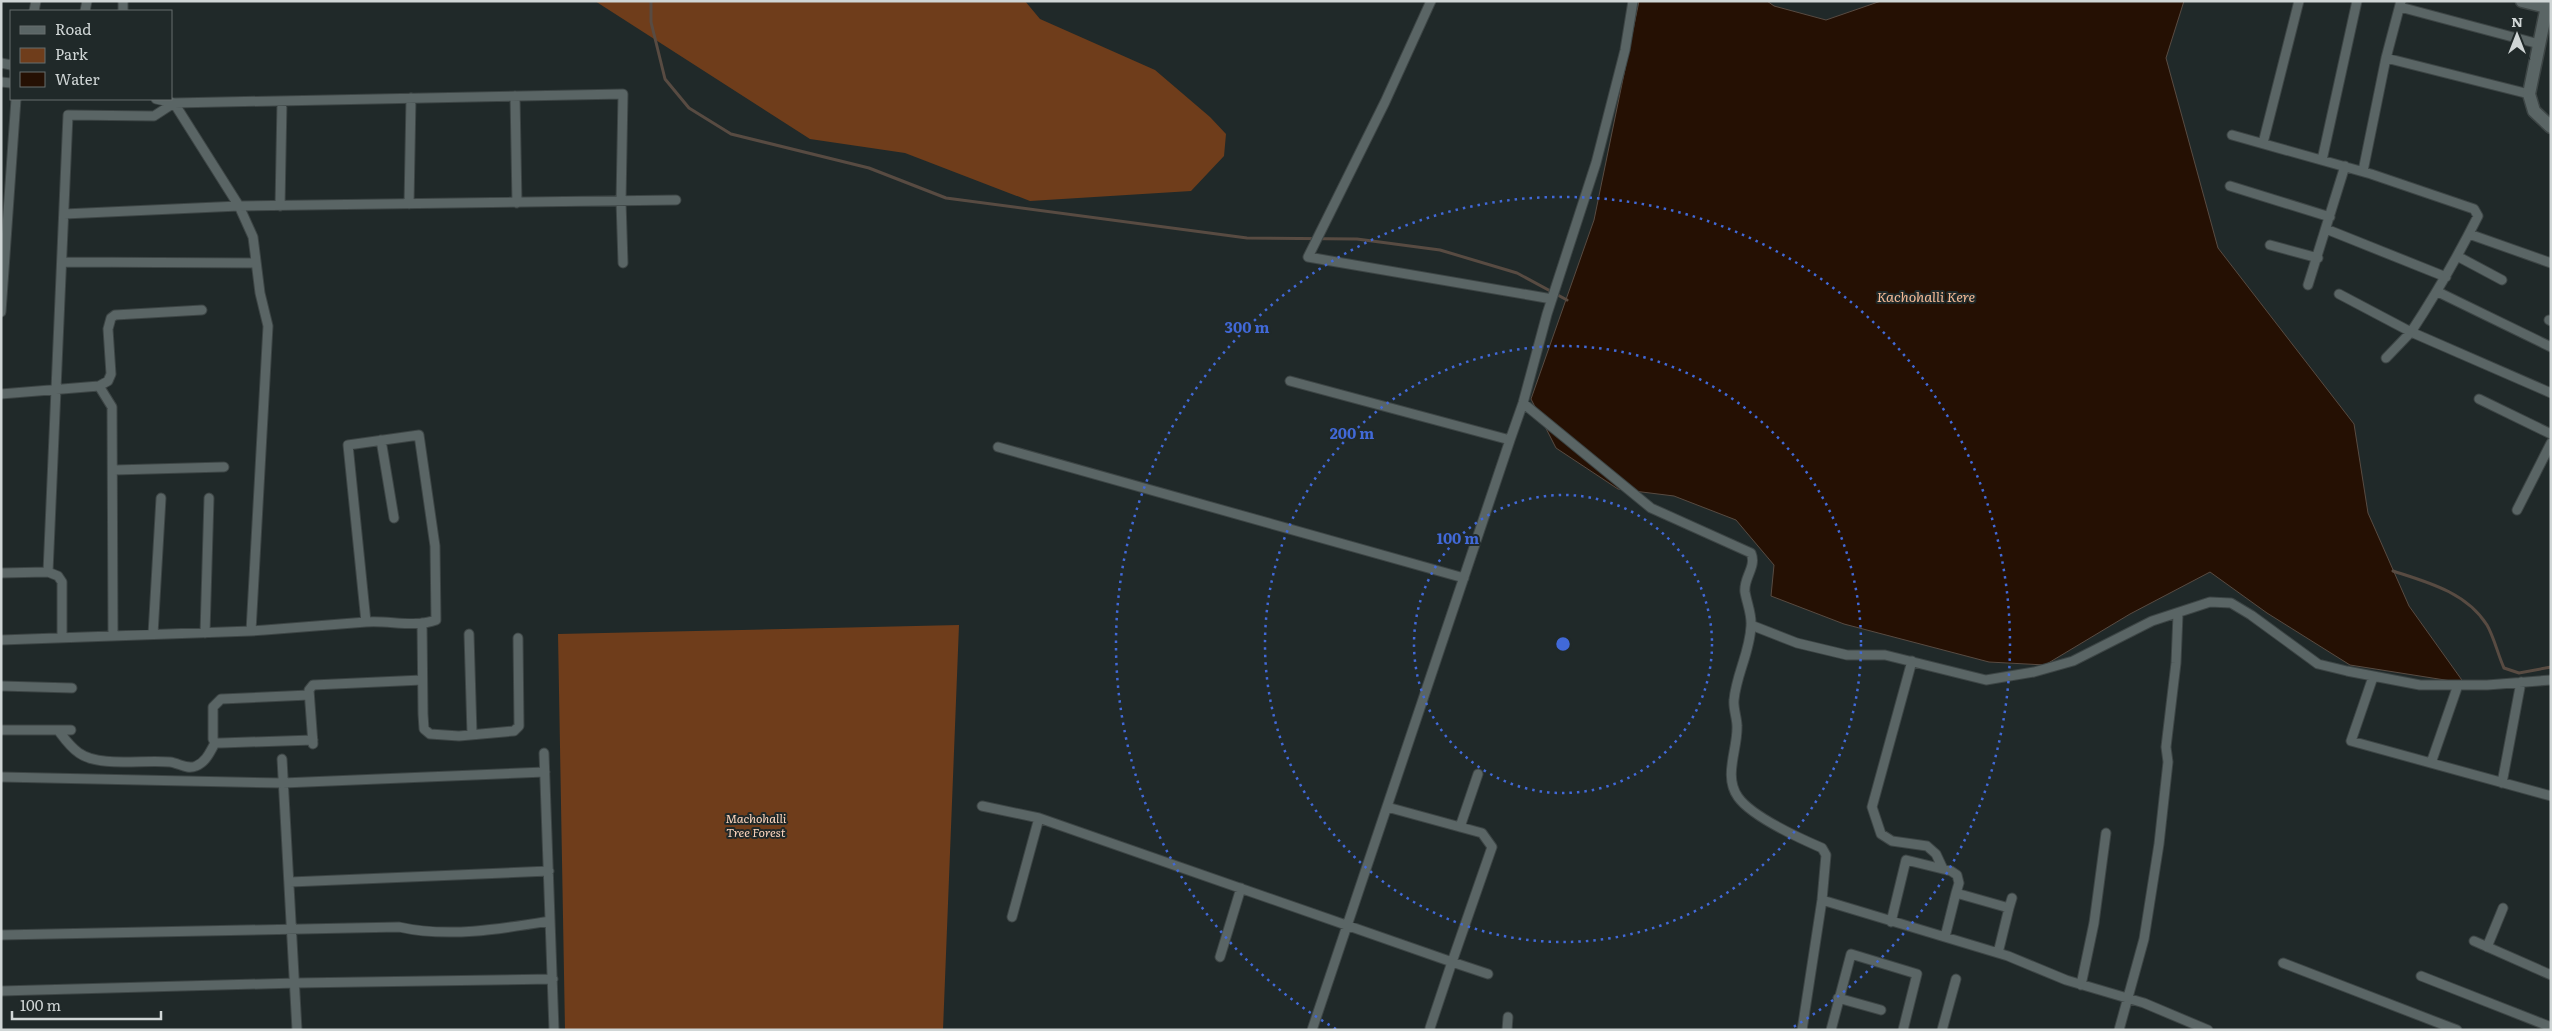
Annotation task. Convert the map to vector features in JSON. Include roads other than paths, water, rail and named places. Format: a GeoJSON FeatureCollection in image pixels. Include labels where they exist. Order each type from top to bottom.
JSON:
{"type":"FeatureCollection","features":[{"type":"Feature","properties":{"kind":"main road"},"geometry":{"type":"LineString","coordinates":[[2522,1],[2548,6],[2538,44],[2530,94],[2534,111],[2551,127]]}},
{"type":"Feature","properties":{"kind":"street"},"geometry":{"type":"LineString","coordinates":[[1431,1],[1308,257],[1552,299]]}},
{"type":"Feature","properties":{"kind":"street"},"geometry":{"type":"LineString","coordinates":[[1312,1030],[1523,403],[1552,299],[1596,163],[1625,50],[1633,1]]}},
{"type":"Feature","properties":{"kind":"street"},"geometry":{"type":"LineString","coordinates":[[2263,144],[2299,1]]}},
{"type":"Feature","properties":{"kind":"street"},"geometry":{"type":"LineString","coordinates":[[2322,160],[2357,1]]}},
{"type":"Feature","properties":{"kind":"street"},"geometry":{"type":"LineString","coordinates":[[2363,171],[2386,58],[2400,4],[2538,44]]}},
{"type":"Feature","properties":{"kind":"street"},"geometry":{"type":"LineString","coordinates":[[2386,58],[2530,94]]}},
{"type":"Feature","properties":{"kind":"street"},"geometry":{"type":"LineString","coordinates":[[160,100],[174,103],[623,94],[621,201],[623,263]]}},
{"type":"Feature","properties":{"kind":"street"},"geometry":{"type":"LineString","coordinates":[[515,96],[517,202]]}},
{"type":"Feature","properties":{"kind":"street"},"geometry":{"type":"LineString","coordinates":[[409,204],[410,98]]}},
{"type":"Feature","properties":{"kind":"street"},"geometry":{"type":"LineString","coordinates":[[1,312],[16,100]]}},
{"type":"Feature","properties":{"kind":"street"},"geometry":{"type":"LineString","coordinates":[[280,206],[282,101]]}},
{"type":"Feature","properties":{"kind":"street"},"geometry":{"type":"LineString","coordinates":[[174,103],[240,206],[253,236],[260,293],[268,326],[251,630]]}},
{"type":"Feature","properties":{"kind":"street"},"geometry":{"type":"LineString","coordinates":[[48,572],[68,115],[154,116],[174,103]]}},
{"type":"Feature","properties":{"kind":"street"},"geometry":{"type":"LineString","coordinates":[[2232,135],[2363,171],[2474,209],[2478,216],[2438,292],[2411,332],[2386,358]]}},
{"type":"Feature","properties":{"kind":"street"},"geometry":{"type":"LineString","coordinates":[[2308,285],[2318,258],[2345,166]]}},
{"type":"Feature","properties":{"kind":"street"},"geometry":{"type":"LineString","coordinates":[[2230,186],[2330,217]]}},
{"type":"Feature","properties":{"kind":"street"},"geometry":{"type":"LineString","coordinates":[[64,214],[240,206],[676,200]]}},
{"type":"Feature","properties":{"kind":"street"},"geometry":{"type":"LineString","coordinates":[[2326,229],[2446,277]]}},
{"type":"Feature","properties":{"kind":"street"},"geometry":{"type":"LineString","coordinates":[[2469,234],[2551,263]]}},
{"type":"Feature","properties":{"kind":"street"},"geometry":{"type":"LineString","coordinates":[[2270,245],[2318,258]]}},
{"type":"Feature","properties":{"kind":"street"},"geometry":{"type":"LineString","coordinates":[[2457,256],[2502,280]]}},
{"type":"Feature","properties":{"kind":"street"},"geometry":{"type":"LineString","coordinates":[[62,262],[256,263]]}},
{"type":"Feature","properties":{"kind":"street"},"geometry":{"type":"LineString","coordinates":[[2438,292],[2551,347]]}},
{"type":"Feature","properties":{"kind":"street"},"geometry":{"type":"LineString","coordinates":[[2339,294],[2411,332],[2551,393]]}},
{"type":"Feature","properties":{"kind":"street"},"geometry":{"type":"LineString","coordinates":[[1,394],[99,386],[108,381],[110,374],[108,329],[111,318],[115,315],[202,310]]}},
{"type":"Feature","properties":{"kind":"street"},"geometry":{"type":"LineString","coordinates":[[1290,381],[1510,440]]}},
{"type":"Feature","properties":{"kind":"street"},"geometry":{"type":"LineString","coordinates":[[99,386],[112,407],[114,470],[113,636]]}},
{"type":"Feature","properties":{"kind":"street"},"geometry":{"type":"LineString","coordinates":[[2479,399],[2551,434]]}},
{"type":"Feature","properties":{"kind":"street"},"geometry":{"type":"LineString","coordinates":[[1523,403],[1651,508],[1751,552],[1754,560],[1744,591],[1750,610],[1750,639],[1734,700],[1736,740],[1731,780],[1737,796],[1757,813],[1822,848],[1826,856],[1822,900],[1806,989],[1802,1030]]}},
{"type":"Feature","properties":{"kind":"street"},"geometry":{"type":"LineString","coordinates":[[1,640],[205,633],[366,622],[422,623],[436,620],[436,546],[419,435],[348,445],[366,622]]}},
{"type":"Feature","properties":{"kind":"street"},"geometry":{"type":"LineString","coordinates":[[381,440],[394,518]]}},
{"type":"Feature","properties":{"kind":"street"},"geometry":{"type":"LineString","coordinates":[[2517,510],[2551,443]]}},
{"type":"Feature","properties":{"kind":"street"},"geometry":{"type":"LineString","coordinates":[[998,447],[1464,578]]}},
{"type":"Feature","properties":{"kind":"street"},"geometry":{"type":"LineString","coordinates":[[114,470],[224,467]]}},
{"type":"Feature","properties":{"kind":"street"},"geometry":{"type":"LineString","coordinates":[[153,634],[160,498]]}},
{"type":"Feature","properties":{"kind":"street"},"geometry":{"type":"LineString","coordinates":[[205,633],[209,498]]}},
{"type":"Feature","properties":{"kind":"street"},"geometry":{"type":"LineString","coordinates":[[1,572],[48,572],[58,576],[62,582],[62,638]]}},
{"type":"Feature","properties":{"kind":"street"},"geometry":{"type":"LineString","coordinates":[[1751,625],[1796,643],[1847,655],[1886,655],[1986,680],[2000,679],[2073,660],[2152,621],[2210,602],[2231,603],[2252,614],[2318,664],[2373,677],[2420,685],[2551,680]]}},
{"type":"Feature","properties":{"kind":"street"},"geometry":{"type":"LineString","coordinates":[[2119,1030],[2144,939],[2161,826],[2168,762],[2166,747],[2176,662],[2178,614]]}},
{"type":"Feature","properties":{"kind":"street"},"geometry":{"type":"LineString","coordinates":[[422,623],[424,729],[430,734],[514,731],[519,726],[518,638]]}},
{"type":"Feature","properties":{"kind":"street"},"geometry":{"type":"LineString","coordinates":[[469,634],[472,734]]}},
{"type":"Feature","properties":{"kind":"street"},"geometry":{"type":"LineString","coordinates":[[1912,661],[1872,807],[1881,834],[1892,841],[1927,846],[1936,854],[1943,869]]}},
{"type":"Feature","properties":{"kind":"street"},"geometry":{"type":"LineString","coordinates":[[2373,677],[2351,741],[2551,796]]}},
{"type":"Feature","properties":{"kind":"street"},"geometry":{"type":"LineString","coordinates":[[215,743],[313,743],[309,690],[316,684],[422,680]]}},
{"type":"Feature","properties":{"kind":"street"},"geometry":{"type":"LineString","coordinates":[[2502,783],[2521,682]]}},
{"type":"Feature","properties":{"kind":"street"},"geometry":{"type":"LineString","coordinates":[[2432,763],[2458,685]]}},
{"type":"Feature","properties":{"kind":"street"},"geometry":{"type":"LineString","coordinates":[[1,686],[72,688]]}},
{"type":"Feature","properties":{"kind":"street"},"geometry":{"type":"LineString","coordinates":[[58,730],[73,749],[88,758],[118,762],[171,762],[185,767],[194,767],[202,763],[215,743],[213,707],[222,699],[310,695]]}},
{"type":"Feature","properties":{"kind":"street"},"geometry":{"type":"LineString","coordinates":[[1,730],[71,730]]}},
{"type":"Feature","properties":{"kind":"street"},"geometry":{"type":"LineString","coordinates":[[544,753],[554,1030]]}},
{"type":"Feature","properties":{"kind":"street"},"geometry":{"type":"LineString","coordinates":[[282,759],[296,983],[297,1030]]}},
{"type":"Feature","properties":{"kind":"street"},"geometry":{"type":"LineString","coordinates":[[1,777],[284,783],[545,772]]}},
{"type":"Feature","properties":{"kind":"street"},"geometry":{"type":"LineString","coordinates":[[1460,827],[1478,774]]}},
{"type":"Feature","properties":{"kind":"street"},"geometry":{"type":"LineString","coordinates":[[982,806],[1038,818],[1488,974]]}},
{"type":"Feature","properties":{"kind":"street"},"geometry":{"type":"LineString","coordinates":[[1387,807],[1482,833],[1492,847],[1452,962],[1432,1029]]}},
{"type":"Feature","properties":{"kind":"street"},"geometry":{"type":"LineString","coordinates":[[1012,918],[1038,818]]}},
{"type":"Feature","properties":{"kind":"street"},"geometry":{"type":"LineString","coordinates":[[2081,985],[2094,923],[2106,833]]}},
{"type":"Feature","properties":{"kind":"street"},"geometry":{"type":"LineString","coordinates":[[1891,922],[1906,860],[1943,869],[1957,875],[1959,883],[1945,938]]}},
{"type":"Feature","properties":{"kind":"street"},"geometry":{"type":"LineString","coordinates":[[290,882],[548,871]]}},
{"type":"Feature","properties":{"kind":"street"},"geometry":{"type":"LineString","coordinates":[[1220,957],[1241,888]]}},
{"type":"Feature","properties":{"kind":"street"},"geometry":{"type":"LineString","coordinates":[[1956,893],[2009,908]]}},
{"type":"Feature","properties":{"kind":"street"},"geometry":{"type":"LineString","coordinates":[[1998,953],[2012,898]]}},
{"type":"Feature","properties":{"kind":"street"},"geometry":{"type":"LineString","coordinates":[[1822,900],[1998,953],[2081,985],[2129,998],[2208,1030]]}},
{"type":"Feature","properties":{"kind":"street"},"geometry":{"type":"LineString","coordinates":[[2487,947],[2503,908]]}},
{"type":"Feature","properties":{"kind":"street"},"geometry":{"type":"LineString","coordinates":[[1,935],[293,930],[399,926],[417,931],[472,931],[550,921]]}},
{"type":"Feature","properties":{"kind":"street"},"geometry":{"type":"LineString","coordinates":[[2474,941],[2551,975]]}},
{"type":"Feature","properties":{"kind":"street"},"geometry":{"type":"LineString","coordinates":[[1831,1030],[1851,954],[1916,974],[1903,1030]]}},
{"type":"Feature","properties":{"kind":"street"},"geometry":{"type":"LineString","coordinates":[[2283,963],[2457,1030]]}},
{"type":"Feature","properties":{"kind":"street"},"geometry":{"type":"LineString","coordinates":[[2422,976],[2551,1027]]}},
{"type":"Feature","properties":{"kind":"street"},"geometry":{"type":"LineString","coordinates":[[1,991],[296,983],[553,979]]}},
{"type":"Feature","properties":{"kind":"street"},"geometry":{"type":"LineString","coordinates":[[1942,1030],[1956,980]]}},
{"type":"Feature","properties":{"kind":"street"},"geometry":{"type":"LineString","coordinates":[[1838,998],[1881,1010]]}},
{"type":"Feature","properties":{"kind":"street"},"geometry":{"type":"LineString","coordinates":[[1507,1030],[1508,1017]]}},
{"type":"Feature","properties":{"kind":"water","name":"Kachohalli Kere"},"geometry":{"type":"Polygon","coordinates":[[[1639,1],[1767,1],[1774,6],[1826,20],[1881,1],[2184,1],[2166,58],[2218,248],[2354,424],[2368,513],[2409,606],[2464,683],[2350,665],[2267,613],[2210,572],[2130,614],[2045,665],[1989,662],[1844,624],[1771,596],[1774,565],[1736,520],[1674,496],[1618,489],[1556,448],[1531,399],[1594,220],[1639,1]]]}},
{"type":"Feature","properties":{"kind":"waterway"},"geometry":{"type":"LineString","coordinates":[[651,1],[651,22],[665,79],[689,108],[731,134],[869,168],[946,198],[1247,238],[1357,239],[1440,250],[1517,273],[1567,300]]}},
{"type":"Feature","properties":{"kind":"waterway"},"geometry":{"type":"LineString","coordinates":[[2393,571],[2432,584],[2457,596],[2468,604],[2487,625],[2504,668],[2519,673],[2551,667]]}},
{"type":"Feature","properties":{"kind":"park label","name":"Machohalli Tree Forest"},"geometry":{"type":"Point","coordinates":[756,825]}}]}
